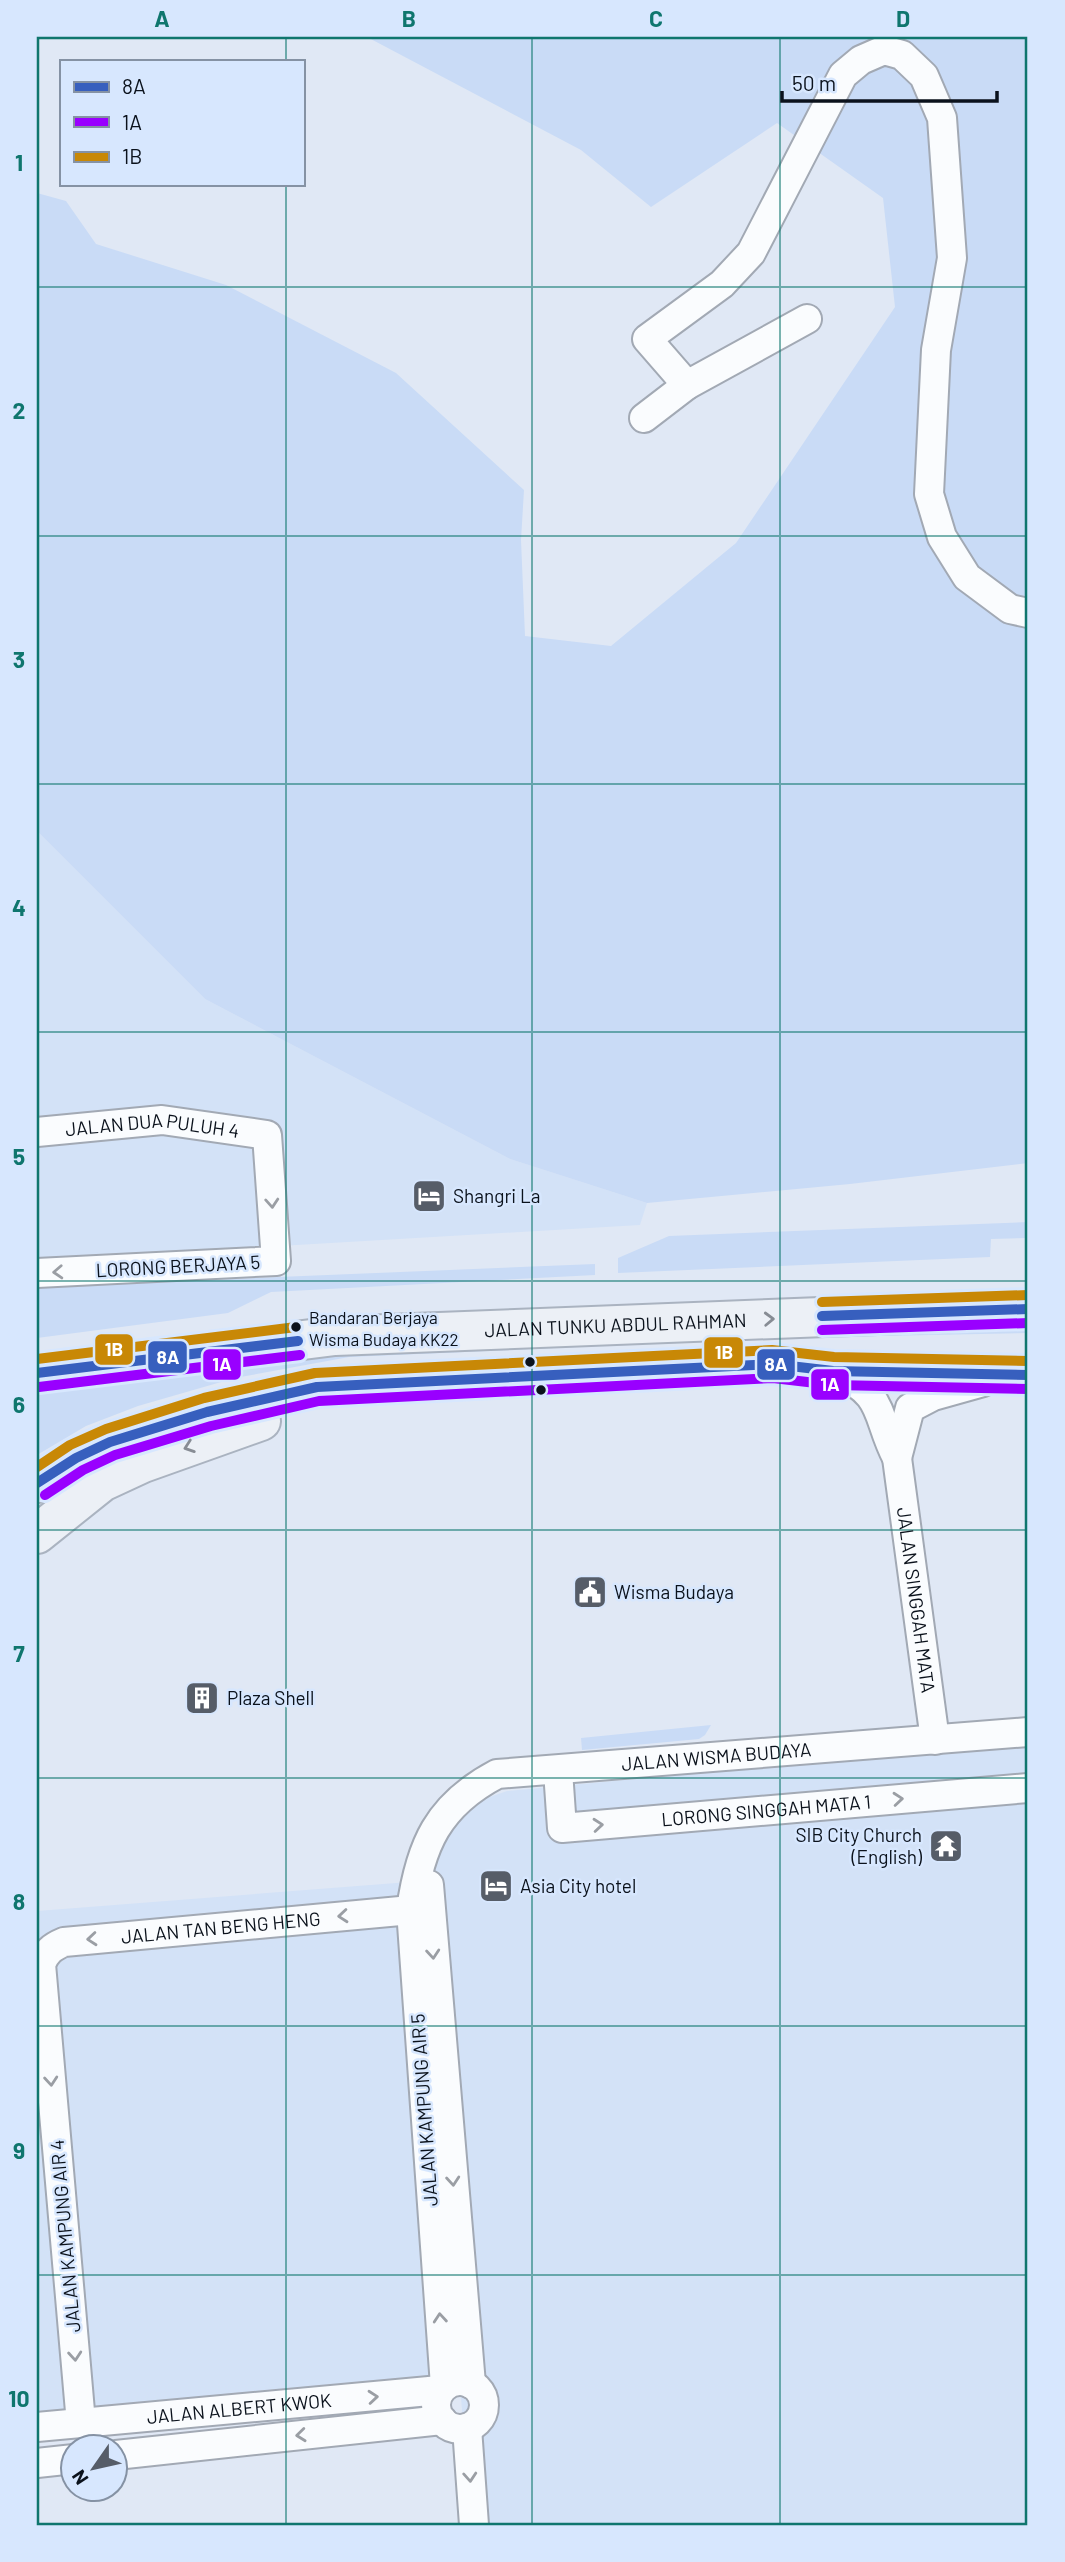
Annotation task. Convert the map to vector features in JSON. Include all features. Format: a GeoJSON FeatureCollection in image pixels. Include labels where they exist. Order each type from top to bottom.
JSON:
{"type":"FeatureCollection","features":[{"type":"Feature","properties":{"kind":"main road","name":"JALAN TUNKU ABDUL RAHMAN"},"geometry":{"type":"LineString","coordinates":[[37,1373],[335,1336],[1028,1309]]}},
{"type":"Feature","properties":{"kind":"main road"},"geometry":{"type":"LineString","coordinates":[[37,1483],[76,1458],[110,1442],[207,1412],[317,1387],[773,1364],[833,1371],[1019,1375]]}},
{"type":"Feature","properties":{"kind":"main road"},"geometry":{"type":"LineString","coordinates":[[37,1534],[102,1482],[143,1463],[270,1417],[317,1387]]}},
{"type":"Feature","properties":{"kind":"street"},"geometry":{"type":"LineString","coordinates":[[687,385],[646,339],[722,284],[751,253],[843,75],[861,60],[884,50],[902,55],[924,76],[942,118],[952,258],[936,350],[929,494],[942,537],[967,577],[1010,609],[1028,613]]}},
{"type":"Feature","properties":{"kind":"street"},"geometry":{"type":"LineString","coordinates":[[644,418],[687,385],[807,319]]}},
{"type":"Feature","properties":{"kind":"street","name":"JALAN DUA PULUH 4"},"geometry":{"type":"LineString","coordinates":[[40,1128],[162,1121],[267,1135]]}},
{"type":"Feature","properties":{"kind":"street","name":"LORONG BERJAYA 5"},"geometry":{"type":"LineString","coordinates":[[37,1273],[276,1261],[267,1135]]}},
{"type":"Feature","properties":{"kind":"street","name":"JALAN SINGGAH MATA"},"geometry":{"type":"LineString","coordinates":[[833,1371],[851,1379],[871,1395],[882,1413],[889,1443],[897,1458],[935,1740]]}},
{"type":"Feature","properties":{"kind":"street","name":"JALAN SINGGAH MATA"},"geometry":{"type":"LineString","coordinates":[[897,1458],[910,1408],[933,1396],[1019,1375]]}},
{"type":"Feature","properties":{"kind":"street","name":"JALAN WISMA BUDAYA"},"geometry":{"type":"LineString","coordinates":[[432,1837],[450,1806],[464,1792],[497,1774],[1028,1732]]}},
{"type":"Feature","properties":{"kind":"street","name":"LORONG SINGGAH MATA 1"},"geometry":{"type":"LineString","coordinates":[[558,1771],[562,1828],[1028,1788]]}},
{"type":"Feature","properties":{"kind":"street"},"geometry":{"type":"LineString","coordinates":[[432,1837],[429,1908],[452,2387],[436,2406],[455,2424],[474,2525]]}},
{"type":"Feature","properties":{"kind":"street","name":"JALAN KAMPUNG AIR 5"},"geometry":{"type":"LineString","coordinates":[[432,1837],[415,1884],[411,1910],[452,2387]]}},
{"type":"Feature","properties":{"kind":"street","name":"JALAN TAN BENG HENG"},"geometry":{"type":"LineString","coordinates":[[41,1964],[48,1951],[64,1942],[411,1910]]}},
{"type":"Feature","properties":{"kind":"street","name":"JALAN KAMPUNG AIR 4"},"geometry":{"type":"LineString","coordinates":[[41,1964],[81,2423]]}},
{"type":"Feature","properties":{"kind":"street"},"geometry":{"type":"LineString","coordinates":[[452,2387],[481,2393],[484,2407],[478,2420],[455,2424]]}},
{"type":"Feature","properties":{"kind":"street","name":"JALAN ALBERT KWOK"},"geometry":{"type":"LineString","coordinates":[[37,2427],[452,2387]]}},
{"type":"Feature","properties":{"kind":"street","name":"JALAN ALBERT KWOK"},"geometry":{"type":"LineString","coordinates":[[130,2454],[455,2424]]}},
{"type":"Feature","properties":{"kind":"street"},"geometry":{"type":"LineString","coordinates":[[37,2463],[60,2461]]}},
{"type":"Feature","properties":{"kind":"shaded area"},"geometry":{"type":"Polygon","coordinates":[[[367,37],[1028,37],[1028,1163],[850,1184],[647,1203],[510,1159],[205,999],[37,831],[37,193],[66,201],[96,244],[226,285],[396,373],[524,490],[521,540],[525,636],[611,646],[736,543],[895,307],[883,198],[777,123],[651,207],[581,150],[367,37]]]}},
{"type":"Feature","properties":{"kind":"shaded area"},"geometry":{"type":"Polygon","coordinates":[[[37,831],[205,999],[510,1159],[647,1203],[640,1225],[37,1260],[37,831]]]}},
{"type":"Feature","properties":{"kind":"shaded area"},"geometry":{"type":"Polygon","coordinates":[[[1028,1222],[1028,1238],[991,1239],[990,1257],[618,1273],[618,1258],[669,1236],[1028,1222]]]}},
{"type":"Feature","properties":{"kind":"shaded area"},"geometry":{"type":"Polygon","coordinates":[[[595,1264],[595,1275],[271,1292],[228,1313],[37,1338],[37,1287],[595,1264]]]}},
{"type":"Feature","properties":{"kind":"shaded area"},"geometry":{"type":"Polygon","coordinates":[[[1028,1322],[1028,1333],[781,1338],[780,1328],[1028,1322]]]}},
{"type":"Feature","properties":{"kind":"shaded area"},"geometry":{"type":"Polygon","coordinates":[[[757,1329],[757,1339],[349,1357],[235,1378],[138,1406],[86,1426],[37,1455],[37,1388],[348,1347],[757,1329]]]}},
{"type":"Feature","properties":{"kind":"shaded area"},"geometry":{"type":"Polygon","coordinates":[[[711,1725],[699,1739],[582,1750],[581,1738],[711,1725]]]}},
{"type":"Feature","properties":{"kind":"shaded area"},"geometry":{"type":"Polygon","coordinates":[[[1028,1742],[1028,2525],[472,2525],[459,2375],[37,2415],[37,1911],[409,1882],[467,1805],[507,1791],[1028,1742]]]}},
{"type":"Feature","properties":{"kind":"transit line","name":"1B"},"geometry":{"type":"LineString","coordinates":[[822,1302],[1028,1295]]}},
{"type":"Feature","properties":{"kind":"transit line","name":"8A"},"geometry":{"type":"LineString","coordinates":[[822,1316],[1028,1309]]}},
{"type":"Feature","properties":{"kind":"transit line","name":"1A"},"geometry":{"type":"LineString","coordinates":[[822,1330],[1028,1323]]}},
{"type":"Feature","properties":{"kind":"transit line","name":"1B"},"geometry":{"type":"LineString","coordinates":[[37,1359],[296,1327]]}},
{"type":"Feature","properties":{"kind":"transit line","name":"8A"},"geometry":{"type":"LineString","coordinates":[[37,1373],[298,1341]]}},
{"type":"Feature","properties":{"kind":"transit line","name":"1B"},"geometry":{"type":"LineString","coordinates":[[37,1467],[70,1445],[106,1429],[204,1398],[315,1373],[772,1350],[834,1357],[1028,1361]]}},
{"type":"Feature","properties":{"kind":"transit line","name":"1A"},"geometry":{"type":"LineString","coordinates":[[39,1387],[300,1355]]}},
{"type":"Feature","properties":{"kind":"transit line","name":"8A"},"geometry":{"type":"LineString","coordinates":[[37,1483],[76,1458],[110,1442],[207,1412],[317,1387],[773,1364],[833,1371],[1028,1375]]}},
{"type":"Feature","properties":{"kind":"transit line","name":"1A"},"geometry":{"type":"LineString","coordinates":[[45,1495],[83,1470],[115,1455],[211,1426],[319,1401],[773,1378],[833,1385],[1028,1389]]}},
{"type":"Feature","properties":{"kind":"place","name":"Shangri La"},"geometry":{"type":"Point","coordinates":[429,1196]}},
{"type":"Feature","properties":{"kind":"place","name":"Bandaran Berjaya Wisma Budaya KK22"},"geometry":{"type":"Point","coordinates":[296,1327]}},
{"type":"Feature","properties":{"kind":"place","name":"Wisma Budaya"},"geometry":{"type":"Point","coordinates":[590,1592]}},
{"type":"Feature","properties":{"kind":"place","name":"Plaza Shell"},"geometry":{"type":"Point","coordinates":[202,1698]}},
{"type":"Feature","properties":{"kind":"place","name":"SIB City Church (English)"},"geometry":{"type":"Point","coordinates":[946,1846]}},
{"type":"Feature","properties":{"kind":"place","name":"Asia City hotel"},"geometry":{"type":"Point","coordinates":[496,1886]}}]}
